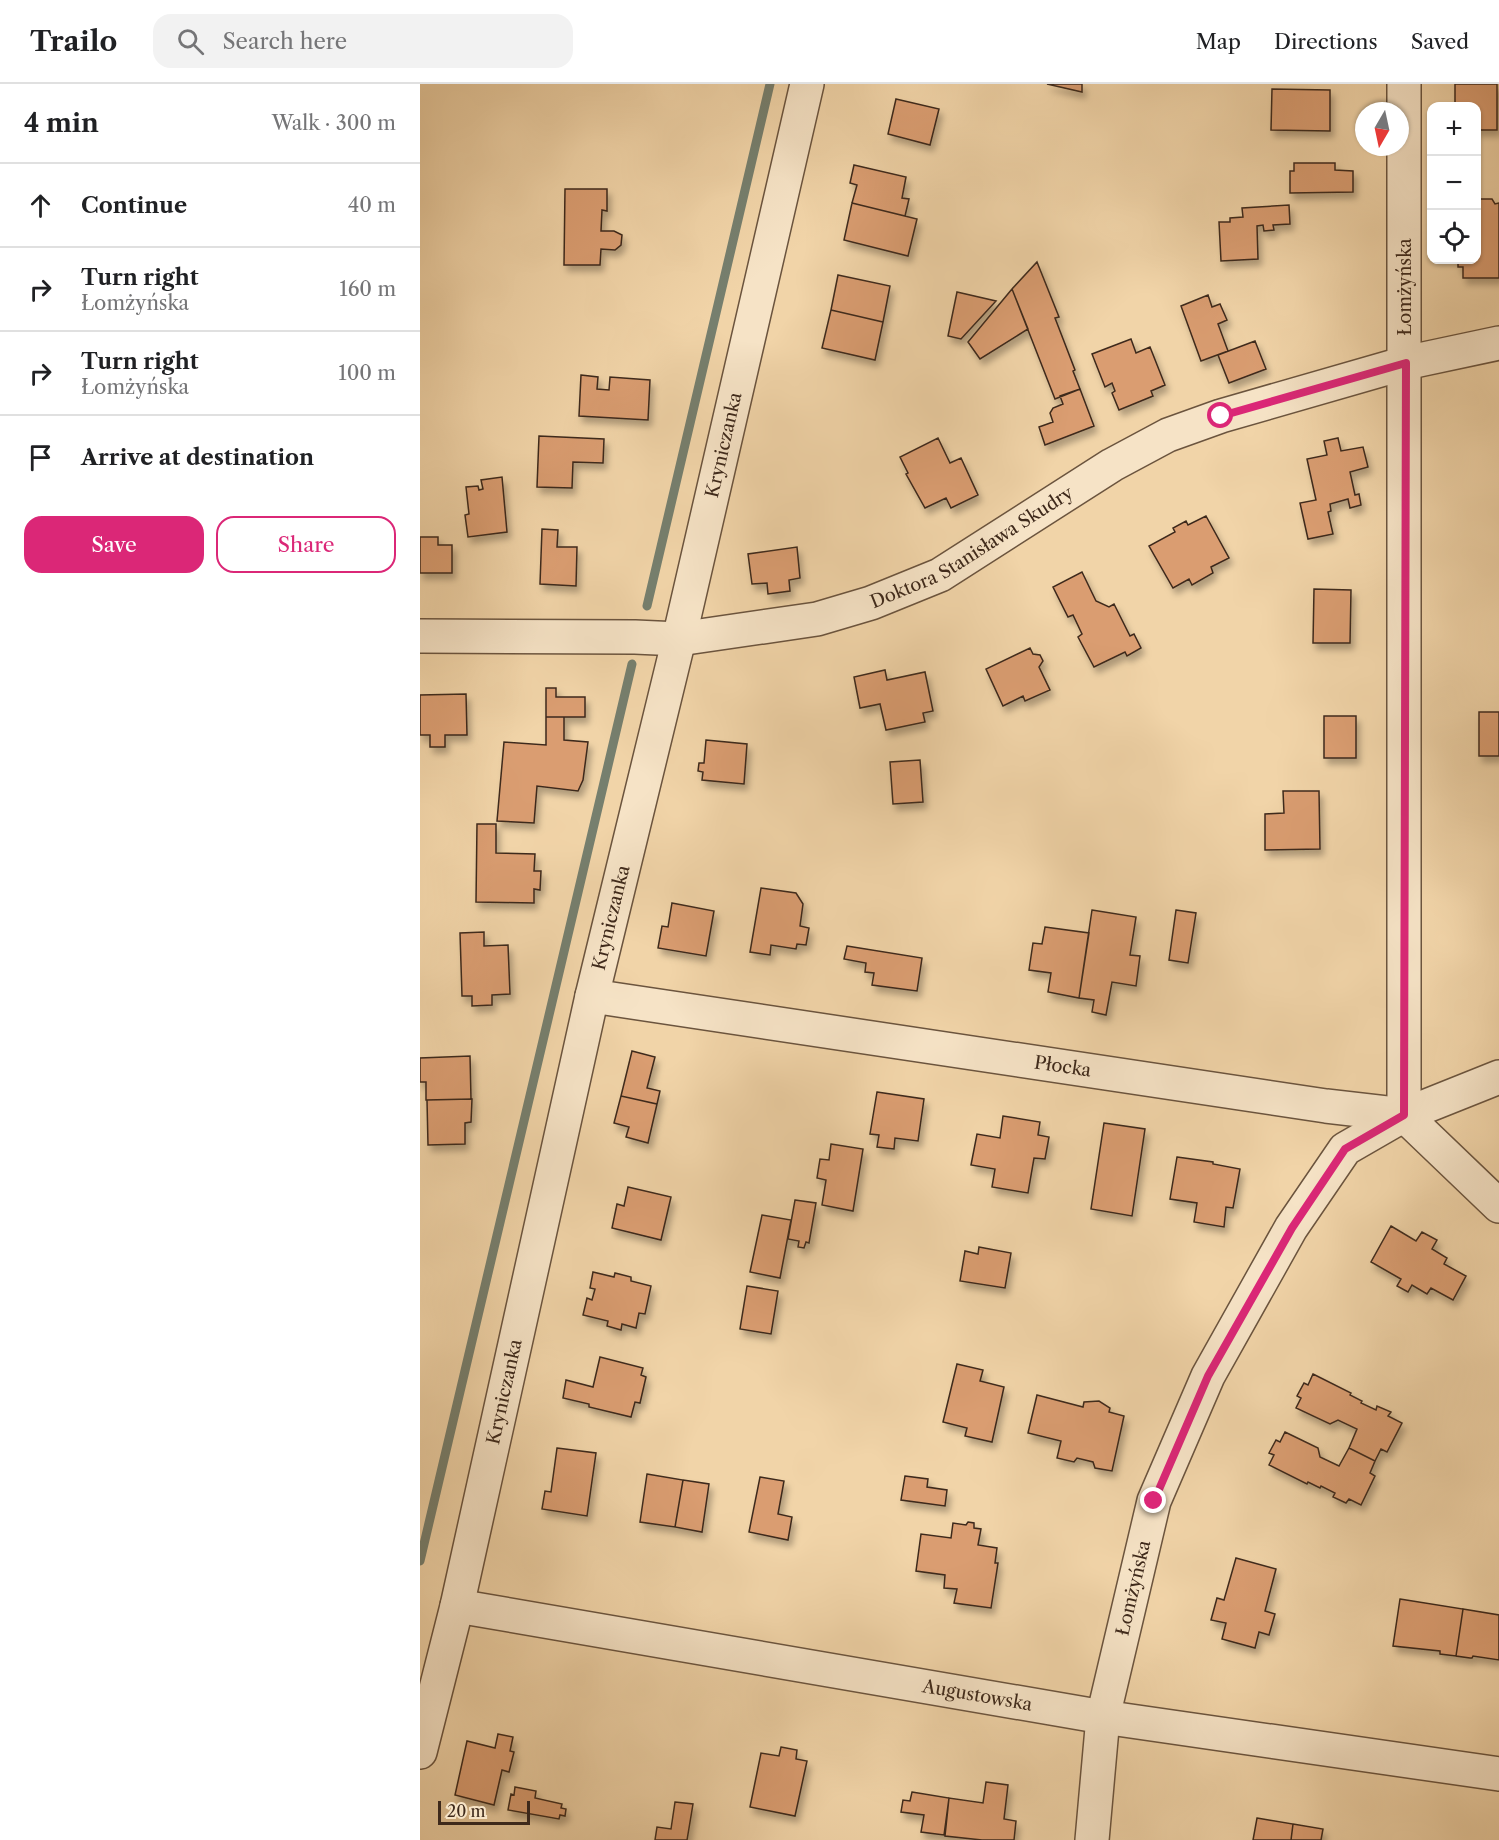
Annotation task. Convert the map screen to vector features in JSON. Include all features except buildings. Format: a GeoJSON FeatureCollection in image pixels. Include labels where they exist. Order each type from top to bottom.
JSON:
{"type":"FeatureCollection","features":[{"type":"Feature","properties":{"kind":"street","name":"Kryniczanka"},"geometry":{"type":"LineString","coordinates":[[420,1752],[457,1606],[592,996],[679,639],[807,84]]}},
{"type":"Feature","properties":{"kind":"street","name":"Łomżyńska"},"geometry":{"type":"LineString","coordinates":[[1092,1840],[1103,1717],[1154,1501],[1208,1376],[1292,1228],[1345,1149],[1404,1115],[1406,363],[1404,84]]}},
{"type":"Feature","properties":{"kind":"street","name":"Doktora Stanisława Skudry"},"geometry":{"type":"LineString","coordinates":[[420,636],[679,639],[817,619],[871,603],[940,575],[1112,465],[1168,435],[1221,416],[1406,363],[1499,343]]}},
{"type":"Feature","properties":{"kind":"street","name":"Płocka"},"geometry":{"type":"LineString","coordinates":[[592,996],[1326,1106],[1404,1115]]}},
{"type":"Feature","properties":{"kind":"street"},"geometry":{"type":"LineString","coordinates":[[1499,1077],[1404,1115],[1499,1206]]}},
{"type":"Feature","properties":{"kind":"street","name":"Augustowska"},"geometry":{"type":"LineString","coordinates":[[457,1606],[1103,1717],[1499,1774]]}},
{"type":"Feature","properties":{"kind":"waterway"},"geometry":{"type":"LineString","coordinates":[[647,606],[770,84]]}},
{"type":"Feature","properties":{"kind":"waterway"},"geometry":{"type":"LineString","coordinates":[[420,1561],[632,664]]}},
{"type":"Feature","properties":{"kind":"route"},"geometry":{"type":"LineString","coordinates":[[1154,1501],[1208,1376],[1292,1228],[1345,1149],[1404,1115],[1406,363],[1221,416]]}}]}
